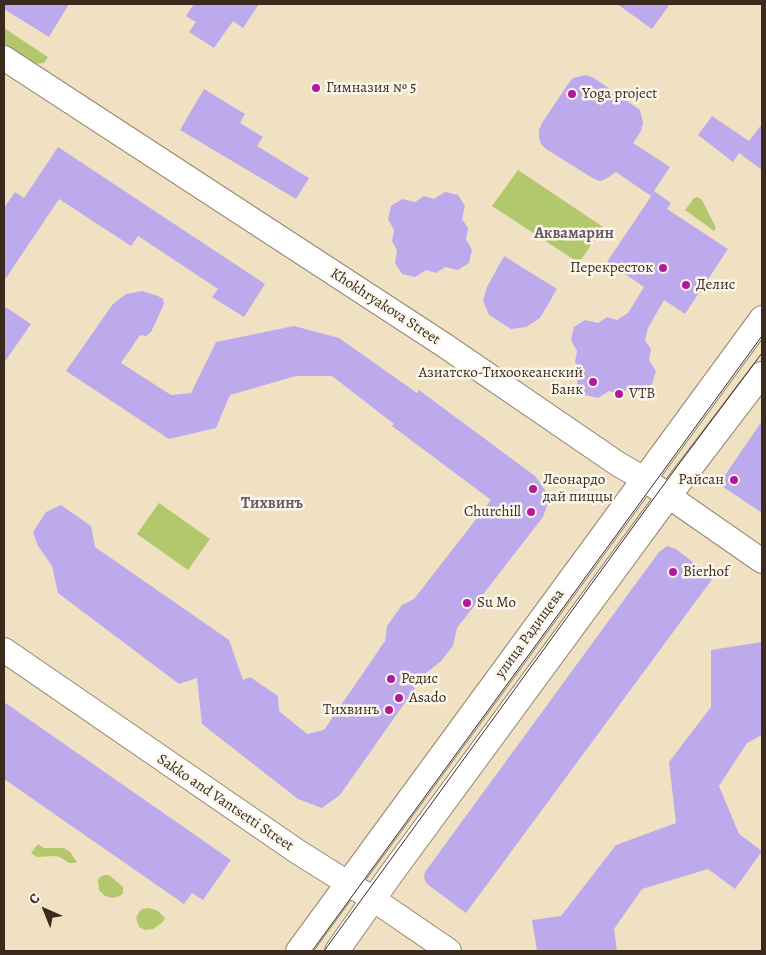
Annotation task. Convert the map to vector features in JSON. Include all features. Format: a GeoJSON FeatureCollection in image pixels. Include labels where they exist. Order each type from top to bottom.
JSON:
{"type":"FeatureCollection","features":[{"type":"Feature","properties":{"kind":"street","name":"Khokhryakova Street"},"geometry":{"type":"LineString","coordinates":[[4,58],[444,345],[618,464],[644,478],[762,562]]}},
{"type":"Feature","properties":{"kind":"street","name":"улица Радищева"},"geometry":{"type":"LineString","coordinates":[[298,951],[762,318]]}},
{"type":"Feature","properties":{"kind":"street","name":"улица Радищева"},"geometry":{"type":"LineString","coordinates":[[337,951],[373,899],[669,496],[762,374]]}},
{"type":"Feature","properties":{"kind":"street","name":"Sakko and Vantsetti Street"},"geometry":{"type":"LineString","coordinates":[[4,650],[324,870],[373,899],[449,951]]}},
{"type":"Feature","properties":{"kind":"green space"},"geometry":{"type":"Polygon","coordinates":[[[4,28],[48,57],[44,63],[33,64],[4,46],[4,28]]]}},
{"type":"Feature","properties":{"kind":"green space"},"geometry":{"type":"Polygon","coordinates":[[[518,170],[603,227],[579,263],[492,206],[518,170]]]}},
{"type":"Feature","properties":{"kind":"green space"},"geometry":{"type":"Polygon","coordinates":[[[698,197],[702,200],[716,228],[714,231],[685,210],[694,198],[698,197]]]}},
{"type":"Feature","properties":{"kind":"green space"},"geometry":{"type":"Polygon","coordinates":[[[159,503],[210,539],[188,570],[137,534],[159,503]]]}},
{"type":"Feature","properties":{"kind":"green space"},"geometry":{"type":"Polygon","coordinates":[[[38,844],[44,848],[64,848],[70,852],[77,862],[69,863],[60,857],[54,856],[37,857],[31,853],[38,844]]]}},
{"type":"Feature","properties":{"kind":"green space"},"geometry":{"type":"Polygon","coordinates":[[[104,875],[109,875],[123,887],[123,893],[120,896],[112,898],[105,896],[99,890],[98,880],[104,875]]]}},
{"type":"Feature","properties":{"kind":"green space"},"geometry":{"type":"Polygon","coordinates":[[[149,908],[158,911],[165,918],[163,922],[153,929],[145,930],[139,927],[136,918],[142,909],[149,908]]]}},
{"type":"Feature","properties":{"kind":"building"},"geometry":{"type":"Polygon","coordinates":[[[4,4],[69,4],[49,37],[4,9],[4,4]]]}},
{"type":"Feature","properties":{"kind":"building"},"geometry":{"type":"Polygon","coordinates":[[[194,4],[259,4],[243,28],[233,21],[214,48],[189,32],[196,22],[186,16],[194,4]]]}},
{"type":"Feature","properties":{"kind":"building"},"geometry":{"type":"Polygon","coordinates":[[[617,4],[670,4],[652,29],[617,4]]]}},
{"type":"Feature","properties":{"kind":"building"},"geometry":{"type":"Polygon","coordinates":[[[586,75],[594,78],[640,110],[643,123],[641,131],[633,143],[670,167],[654,191],[671,203],[667,209],[728,249],[685,314],[664,300],[648,328],[645,340],[651,349],[649,360],[656,371],[652,384],[641,391],[629,388],[619,394],[609,391],[598,398],[585,395],[577,383],[580,371],[575,362],[577,351],[571,340],[574,327],[585,320],[598,323],[607,317],[617,320],[628,313],[644,287],[607,262],[654,192],[651,196],[616,172],[600,181],[594,179],[541,144],[539,130],[542,123],[573,78],[586,75]]]}},
{"type":"Feature","properties":{"kind":"building"},"geometry":{"type":"Polygon","coordinates":[[[204,89],[245,114],[240,123],[263,137],[257,146],[309,178],[296,199],[180,130],[204,89]]]}},
{"type":"Feature","properties":{"kind":"building"},"geometry":{"type":"Polygon","coordinates":[[[712,116],[749,141],[762,124],[762,170],[739,153],[733,162],[698,135],[712,116]]]}},
{"type":"Feature","properties":{"kind":"building"},"geometry":{"type":"Polygon","coordinates":[[[58,147],[265,284],[244,317],[212,297],[218,289],[138,236],[131,246],[59,199],[4,281],[4,208],[15,192],[24,198],[58,147]]]}},
{"type":"Feature","properties":{"kind":"building"},"geometry":{"type":"Polygon","coordinates":[[[445,192],[458,195],[465,206],[462,219],[468,228],[466,239],[472,250],[469,263],[458,270],[445,267],[436,273],[426,270],[415,277],[402,274],[395,263],[397,250],[392,241],[394,230],[388,219],[391,206],[402,199],[415,202],[424,196],[434,199],[445,192]]]}},
{"type":"Feature","properties":{"kind":"building"},"geometry":{"type":"Polygon","coordinates":[[[504,256],[557,289],[540,318],[526,327],[511,329],[489,315],[483,301],[487,287],[504,256]]]}},
{"type":"Feature","properties":{"kind":"building"},"geometry":{"type":"Polygon","coordinates":[[[142,291],[158,296],[163,299],[164,304],[151,332],[146,336],[140,335],[121,363],[171,395],[191,393],[216,342],[294,326],[339,338],[417,393],[419,390],[535,476],[550,497],[543,517],[457,628],[453,646],[441,661],[425,674],[340,795],[322,808],[298,799],[202,724],[197,678],[179,684],[58,593],[52,566],[38,546],[33,532],[46,512],[61,505],[91,526],[95,547],[229,640],[243,680],[250,677],[278,696],[279,711],[307,734],[324,730],[385,641],[387,626],[402,605],[414,599],[491,500],[392,426],[394,424],[332,376],[296,376],[230,395],[216,428],[169,439],[66,371],[113,304],[126,294],[142,291]]]}},
{"type":"Feature","properties":{"kind":"building"},"geometry":{"type":"Polygon","coordinates":[[[4,306],[31,324],[4,363],[4,306]]]}},
{"type":"Feature","properties":{"kind":"building"},"geometry":{"type":"Polygon","coordinates":[[[762,421],[762,513],[719,484],[762,421]]]}},
{"type":"Feature","properties":{"kind":"building"},"geometry":{"type":"Polygon","coordinates":[[[667,546],[676,549],[713,578],[466,913],[427,884],[424,878],[425,872],[659,552],[667,546]]]}},
{"type":"Feature","properties":{"kind":"building"},"geometry":{"type":"Polygon","coordinates":[[[762,642],[762,735],[747,743],[719,786],[739,834],[762,851],[735,889],[708,869],[642,889],[614,929],[617,951],[537,951],[532,920],[561,916],[616,845],[676,823],[669,762],[711,707],[711,650],[762,642]]]}},
{"type":"Feature","properties":{"kind":"building"},"geometry":{"type":"Polygon","coordinates":[[[4,702],[231,860],[203,900],[192,893],[184,904],[4,779],[4,702]]]}},
{"type":"Feature","properties":{"kind":"tram line"},"geometry":{"type":"LineString","coordinates":[[312,951],[762,336]]}},
{"type":"Feature","properties":{"kind":"tram line"},"geometry":{"type":"LineString","coordinates":[[324,951],[762,353]]}},
{"type":"Feature","properties":{"kind":"place","name":"Гимназия № 5"},"geometry":{"type":"Point","coordinates":[316,88]}},
{"type":"Feature","properties":{"kind":"place","name":"Yoga projeсt"},"geometry":{"type":"Point","coordinates":[572,94]}},
{"type":"Feature","properties":{"kind":"place","name":"Перекресток"},"geometry":{"type":"Point","coordinates":[663,268]}},
{"type":"Feature","properties":{"kind":"place","name":"Делис"},"geometry":{"type":"Point","coordinates":[686,285]}},
{"type":"Feature","properties":{"kind":"place","name":"Азиатско-Тихоокеанский Банк"},"geometry":{"type":"Point","coordinates":[593,382]}},
{"type":"Feature","properties":{"kind":"place","name":"VTB"},"geometry":{"type":"Point","coordinates":[619,394]}},
{"type":"Feature","properties":{"kind":"place","name":"Райсан"},"geometry":{"type":"Point","coordinates":[734,480]}},
{"type":"Feature","properties":{"kind":"place","name":"Леонардо дай пиццы"},"geometry":{"type":"Point","coordinates":[533,489]}},
{"type":"Feature","properties":{"kind":"place","name":"Churchill"},"geometry":{"type":"Point","coordinates":[531,512]}},
{"type":"Feature","properties":{"kind":"place","name":"Bierhof"},"geometry":{"type":"Point","coordinates":[673,572]}},
{"type":"Feature","properties":{"kind":"place","name":"Su Mo"},"geometry":{"type":"Point","coordinates":[467,603]}},
{"type":"Feature","properties":{"kind":"place","name":"Редис"},"geometry":{"type":"Point","coordinates":[391,679]}},
{"type":"Feature","properties":{"kind":"place","name":"Asado"},"geometry":{"type":"Point","coordinates":[399,698]}},
{"type":"Feature","properties":{"kind":"place","name":"Тихвинъ"},"geometry":{"type":"Point","coordinates":[389,710]}},
{"type":"Feature","properties":{"kind":"district","name":"Аквамарин"},"geometry":{"type":"Point","coordinates":[574,234]}},
{"type":"Feature","properties":{"kind":"district","name":"Тихвинъ"},"geometry":{"type":"Point","coordinates":[272,504]}}]}
